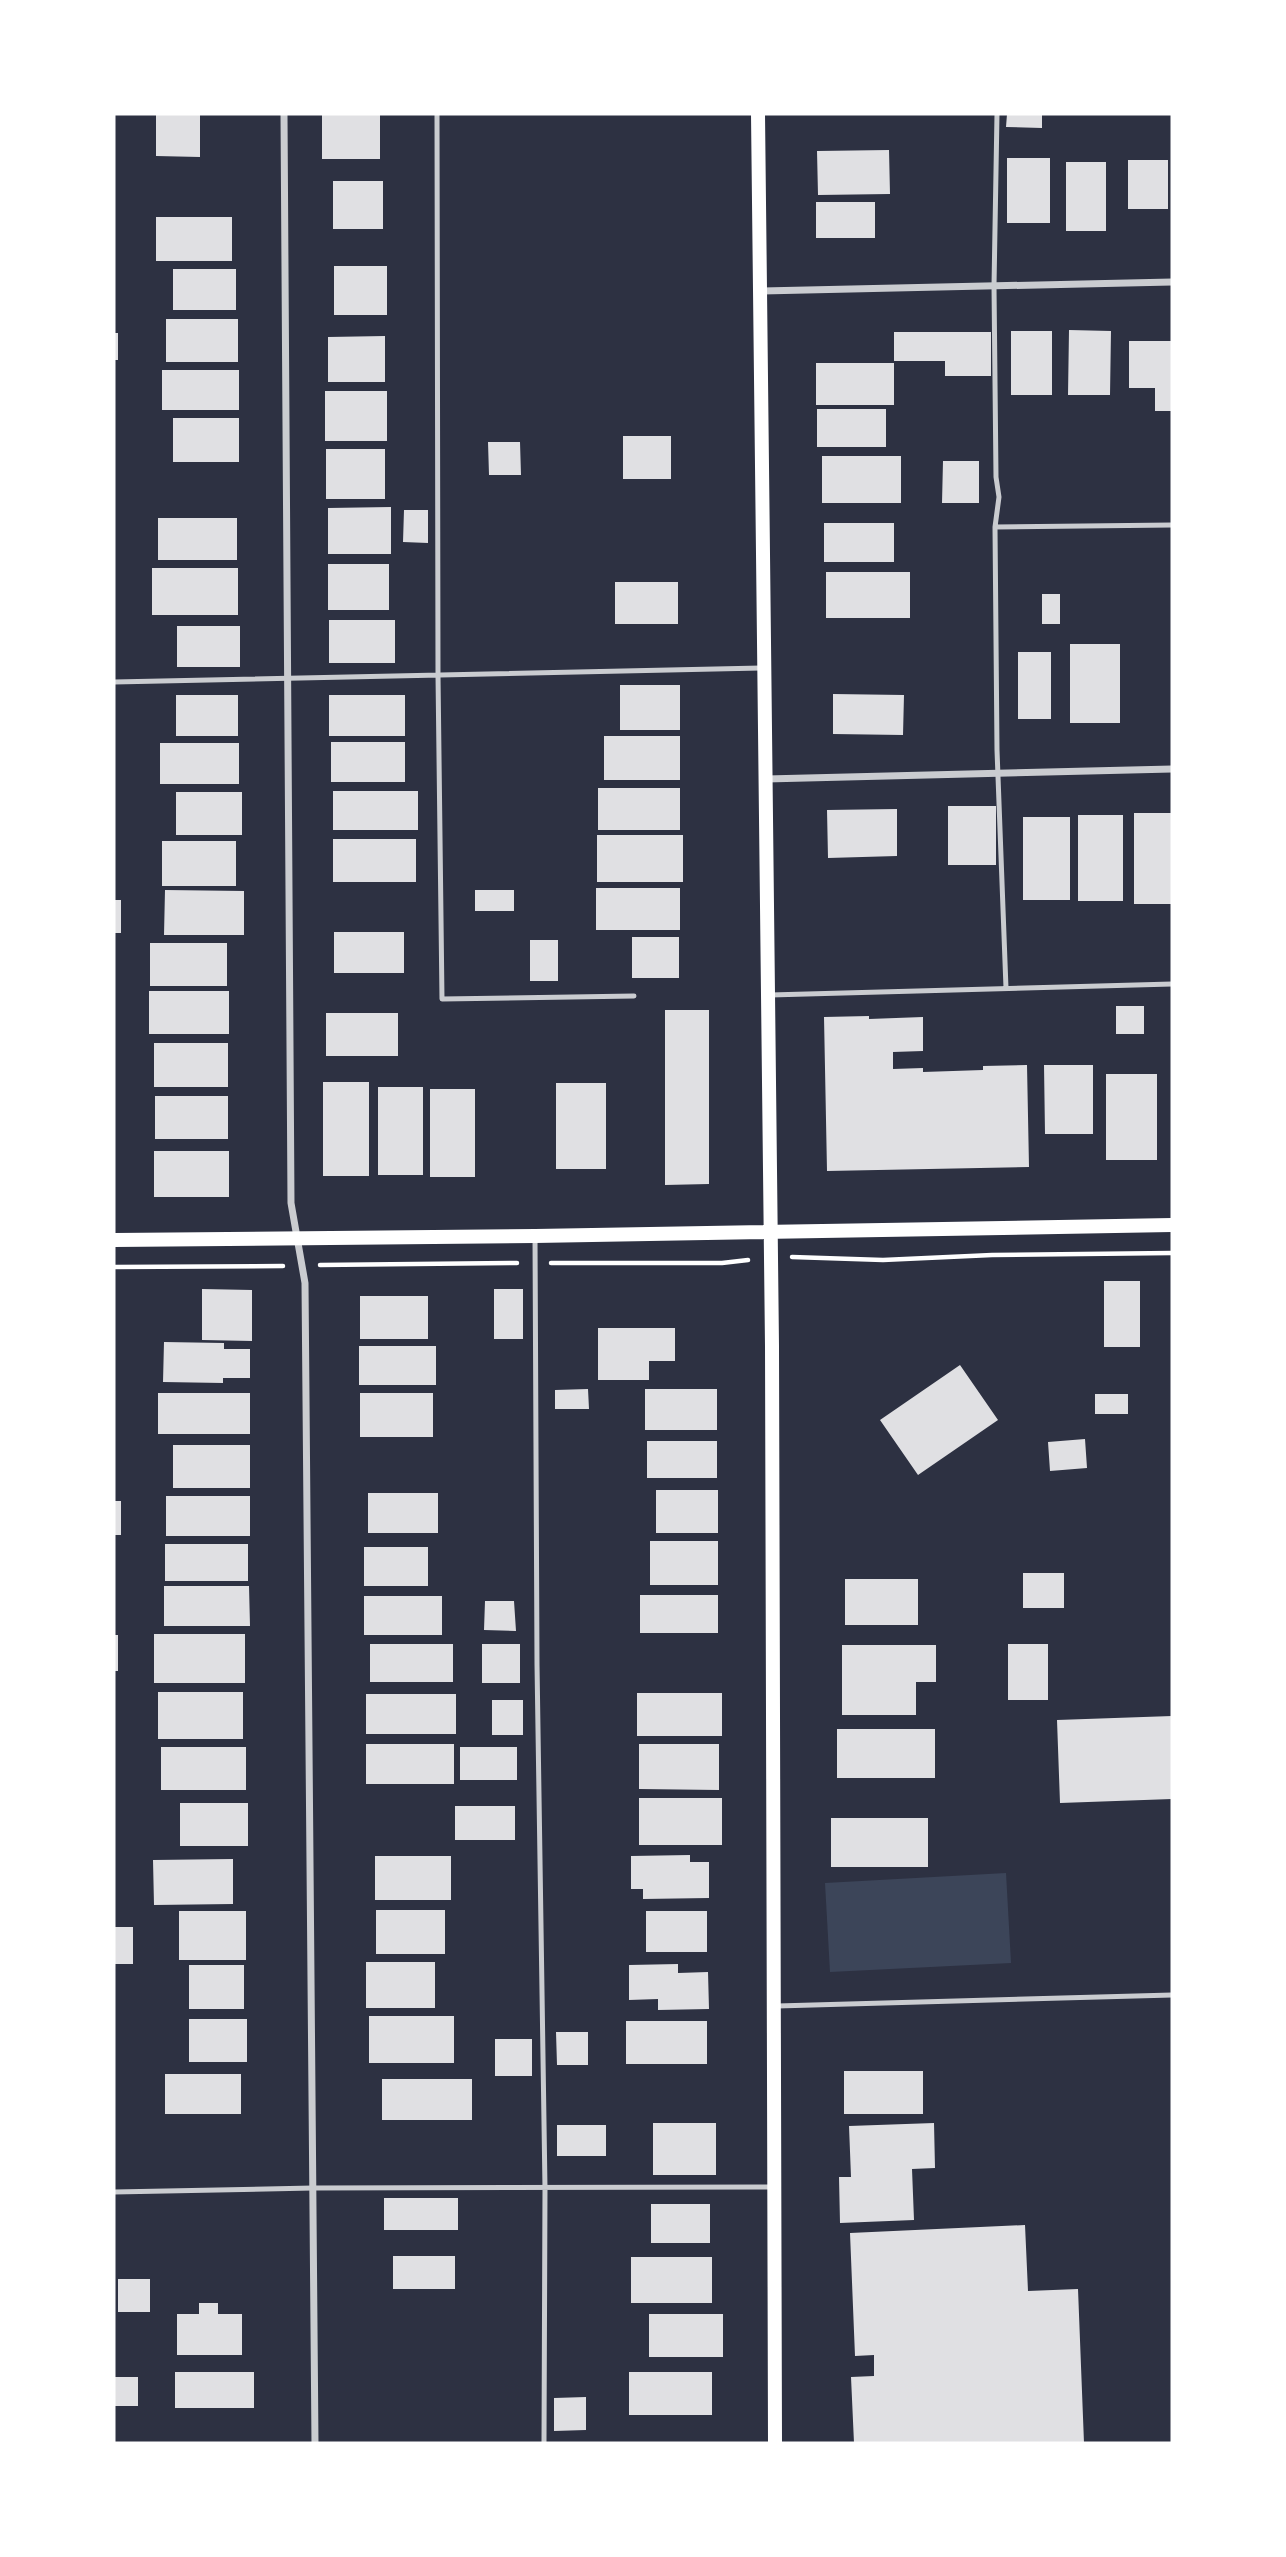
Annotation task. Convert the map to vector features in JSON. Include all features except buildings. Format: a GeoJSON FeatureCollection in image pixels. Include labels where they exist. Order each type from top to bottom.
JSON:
{"type":"FeatureCollection","features":[{"type":"Feature","properties":{"kind":"main road"},"geometry":{"type":"LineString","coordinates":[[758,114],[770,1231],[775,2443]]}},
{"type":"Feature","properties":{"kind":"main road"},"geometry":{"type":"LineString","coordinates":[[114,1240],[1172,1225]]}},
{"type":"Feature","properties":{"kind":"street"},"geometry":{"type":"LineString","coordinates":[[284,114],[291,1203],[303,1266],[315,2443]]}},
{"type":"Feature","properties":{"kind":"street"},"geometry":{"type":"LineString","coordinates":[[760,290],[1172,282]]}},
{"type":"Feature","properties":{"kind":"street"},"geometry":{"type":"LineString","coordinates":[[765,779],[1172,769]]}},
{"type":"Feature","properties":{"kind":"lane"},"geometry":{"type":"LineString","coordinates":[[437,114],[438,675],[442,999],[634,996]]}},
{"type":"Feature","properties":{"kind":"lane"},"geometry":{"type":"LineString","coordinates":[[997,114],[994,286],[996,477],[999,497],[995,527],[998,774],[1006,988]]}},
{"type":"Feature","properties":{"kind":"lane"},"geometry":{"type":"LineString","coordinates":[[995,527],[1172,525]]}},
{"type":"Feature","properties":{"kind":"lane"},"geometry":{"type":"LineString","coordinates":[[114,682],[764,668]]}},
{"type":"Feature","properties":{"kind":"lane"},"geometry":{"type":"LineString","coordinates":[[768,995],[1172,984]]}},
{"type":"Feature","properties":{"kind":"lane"},"geometry":{"type":"LineString","coordinates":[[535,1236],[537,1664],[545,2188],[544,2443]]}},
{"type":"Feature","properties":{"kind":"lane"},"geometry":{"type":"LineString","coordinates":[[774,2006],[1172,1996]]}},
{"type":"Feature","properties":{"kind":"lane"},"geometry":{"type":"LineString","coordinates":[[114,2192],[313,2188],[775,2187]]}},
{"type":"Feature","properties":{"kind":"path"},"geometry":{"type":"LineString","coordinates":[[811,1258],[853,1260],[1172,1253]]}},
{"type":"Feature","properties":{"kind":"path"},"geometry":{"type":"LineString","coordinates":[[114,1267],[722,1263]]}},
{"type":"Feature","properties":{"kind":"shaded area"},"geometry":{"type":"Polygon","coordinates":[[[1006,1873],[1011,1963],[830,1972],[825,1883],[1006,1873]]]}}]}
